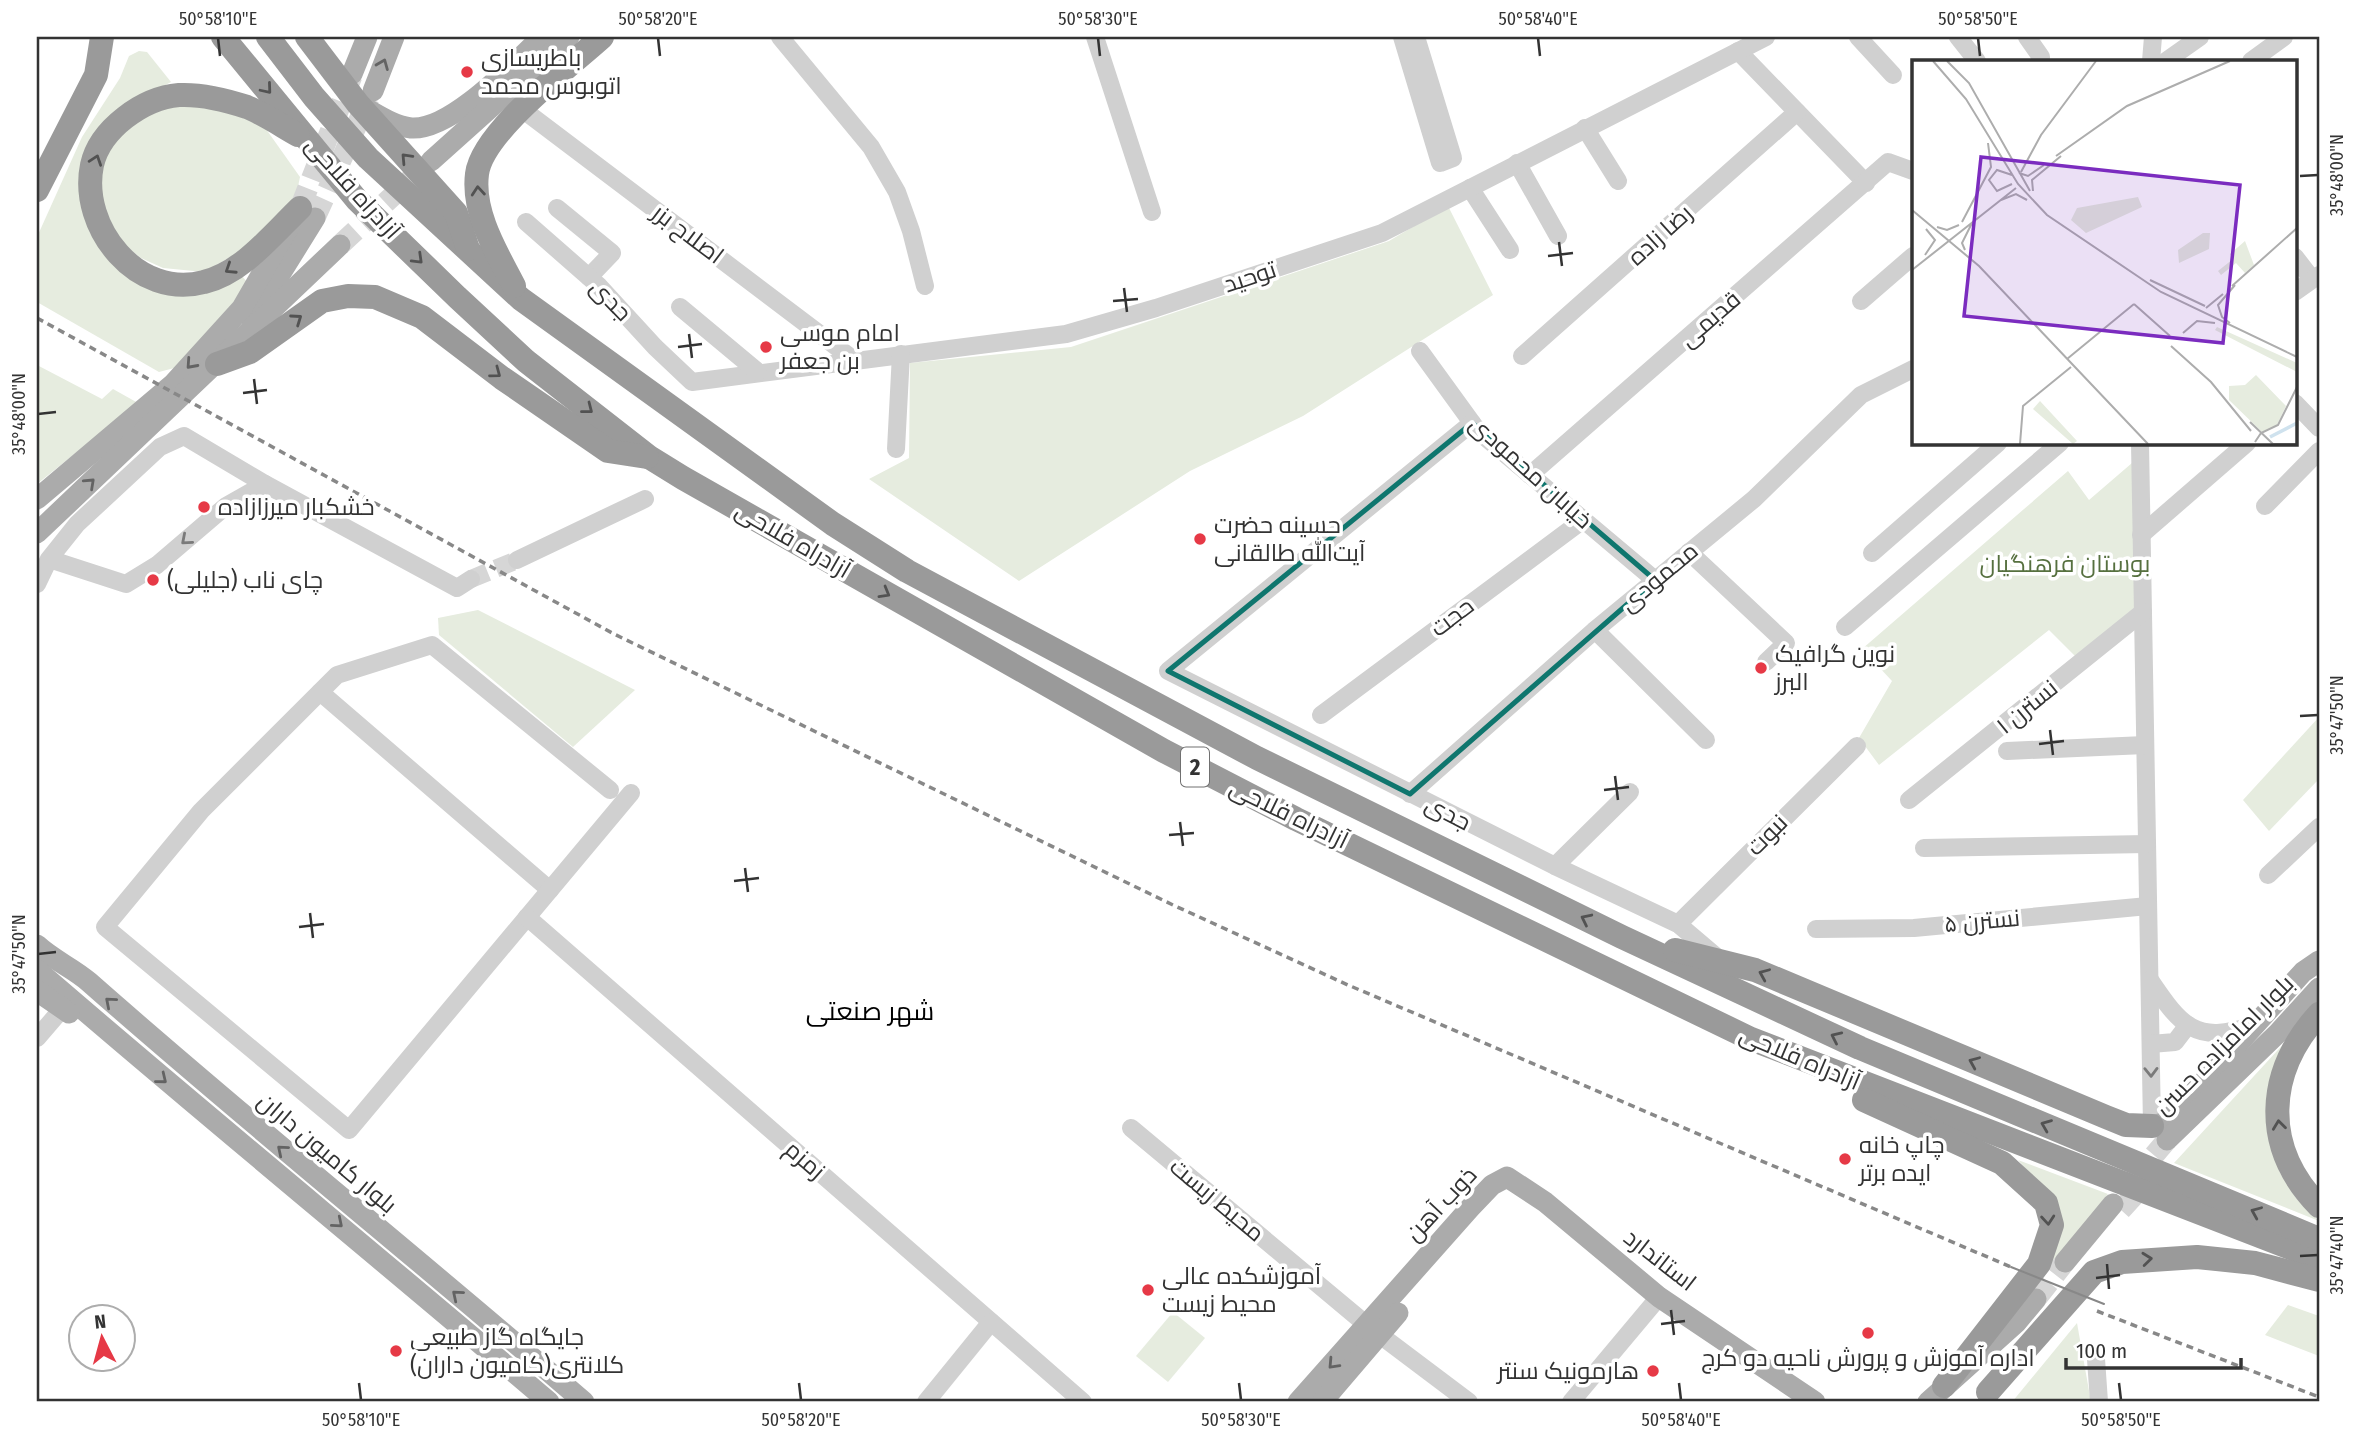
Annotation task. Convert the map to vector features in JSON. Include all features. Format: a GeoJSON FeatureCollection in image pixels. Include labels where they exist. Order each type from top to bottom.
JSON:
{"type":"FeatureCollection","features":[{"type":"Feature","properties":{"kind":"highway"},"geometry":{"type":"LineString","coordinates":[[37,190],[96,75],[102,37]]}},
{"type":"Feature","properties":{"kind":"highway","name":"آزادراه فلاحی"},"geometry":{"type":"LineString","coordinates":[[223,37],[357,200],[526,361],[649,457],[1176,757],[1296,819],[1739,1034],[1815,1066],[2319,1259]]}},
{"type":"Feature","properties":{"kind":"highway","name":"آزادراه فلاحی"},"geometry":{"type":"LineString","coordinates":[[268,37],[314,97],[368,158],[521,299],[832,524],[907,571],[1257,758],[1622,937],[1860,1048],[2319,1239]]}},
{"type":"Feature","properties":{"kind":"highway"},"geometry":{"type":"LineString","coordinates":[[307,37],[365,97],[456,213],[469,253]]}},
{"type":"Feature","properties":{"kind":"highway"},"geometry":{"type":"LineString","coordinates":[[521,299],[485,223],[477,196],[477,174],[483,152],[522,109],[602,37]]}},
{"type":"Feature","properties":{"kind":"highway"},"geometry":{"type":"LineString","coordinates":[[308,213],[229,271],[205,282],[175,285],[153,279],[132,267],[113,249],[98,224],[91,193],[92,164],[106,136],[129,114],[159,99],[178,95],[223,101],[248,108],[309,140]]}},
{"type":"Feature","properties":{"kind":"highway"},"geometry":{"type":"LineString","coordinates":[[217,364],[250,352],[322,301],[348,296],[375,297],[422,317],[502,377],[608,450],[649,457]]}},
{"type":"Feature","properties":{"kind":"highway"},"geometry":{"type":"LineString","coordinates":[[1622,937],[1755,970],[2106,1117],[2165,1138]]}},
{"type":"Feature","properties":{"kind":"highway"},"geometry":{"type":"LineString","coordinates":[[2319,1014],[2298,1037],[2281,1077],[2276,1102],[2280,1138],[2294,1174],[2319,1206]]}},
{"type":"Feature","properties":{"kind":"highway"},"geometry":{"type":"LineString","coordinates":[[1815,1066],[1849,1093],[1909,1123],[2002,1163],[2046,1203],[2052,1226],[2039,1264],[1936,1394]]}},
{"type":"Feature","properties":{"kind":"highway"},"geometry":{"type":"LineString","coordinates":[[1984,1397],[2094,1272],[2122,1262],[2197,1256],[2255,1263],[2319,1280]]}},
{"type":"Feature","properties":{"kind":"main road"},"geometry":{"type":"LineString","coordinates":[[352,74],[368,37]]}},
{"type":"Feature","properties":{"kind":"main road"},"geometry":{"type":"LineString","coordinates":[[394,37],[365,97],[390,122],[410,128],[436,123],[460,108],[542,37]]}},
{"type":"Feature","properties":{"kind":"main road"},"geometry":{"type":"LineString","coordinates":[[431,160],[569,37]]}},
{"type":"Feature","properties":{"kind":"main road"},"geometry":{"type":"LineString","coordinates":[[217,364],[218,356],[266,297],[308,213]]}},
{"type":"Feature","properties":{"kind":"main road"},"geometry":{"type":"LineString","coordinates":[[37,497],[173,384],[242,308],[308,213]]}},
{"type":"Feature","properties":{"kind":"main road"},"geometry":{"type":"LineString","coordinates":[[38,532],[340,246]]}},
{"type":"Feature","properties":{"kind":"main road"},"geometry":{"type":"LineString","coordinates":[[37,929],[86,980]]}},
{"type":"Feature","properties":{"kind":"main road","name":"بلوار کامیون داران"},"geometry":{"type":"LineString","coordinates":[[37,945],[53,960],[86,980],[186,1069],[584,1402]]}},
{"type":"Feature","properties":{"kind":"main road"},"geometry":{"type":"LineString","coordinates":[[2165,1138],[2166,1122],[2303,972],[2319,961]]}},
{"type":"Feature","properties":{"kind":"main road","name":"بلوار کامیون داران"},"geometry":{"type":"LineString","coordinates":[[37,970],[115,1040],[549,1402]]}},
{"type":"Feature","properties":{"kind":"main road","name":"بلوار امامزاده حسن"},"geometry":{"type":"LineString","coordinates":[[2165,1138],[2278,1033],[2319,988]]}},
{"type":"Feature","properties":{"kind":"main road"},"geometry":{"type":"LineString","coordinates":[[37,991],[62,1010],[115,1040]]}},
{"type":"Feature","properties":{"kind":"main road","name":"بلوار امامزاده حسن"},"geometry":{"type":"LineString","coordinates":[[2165,1138],[2319,998]]}},
{"type":"Feature","properties":{"kind":"main road","name":"ذوب آهن"},"geometry":{"type":"LineString","coordinates":[[1298,1402],[1374,1331],[1514,1179]]}},
{"type":"Feature","properties":{"kind":"main road","name":"استاندارد"},"geometry":{"type":"LineString","coordinates":[[1514,1179],[1660,1297],[1815,1402]]}},
{"type":"Feature","properties":{"kind":"main road"},"geometry":{"type":"LineString","coordinates":[[2071,1265],[2117,1207]]}},
{"type":"Feature","properties":{"kind":"main road"},"geometry":{"type":"LineString","coordinates":[[1936,1394],[2044,1302],[1984,1397]]}},
{"type":"Feature","properties":{"kind":"main road","name":"ذوب آهن"},"geometry":{"type":"LineString","coordinates":[[1322,1402],[1374,1331]]}},
{"type":"Feature","properties":{"kind":"main road","name":"استاندارد"},"geometry":{"type":"LineString","coordinates":[[1778,1376],[1794,1402]]}},
{"type":"Feature","properties":{"kind":"street"},"geometry":{"type":"LineString","coordinates":[[780,37],[871,147],[897,192],[911,230],[925,286]]}},
{"type":"Feature","properties":{"kind":"street"},"geometry":{"type":"LineString","coordinates":[[1095,37],[1152,212]]}},
{"type":"Feature","properties":{"kind":"street"},"geometry":{"type":"LineString","coordinates":[[1402,37],[1440,163],[1453,158],[1416,37]]}},
{"type":"Feature","properties":{"kind":"street","name":"توحید"},"geometry":{"type":"LineString","coordinates":[[692,382],[1066,334],[1381,233],[1766,37]]}},
{"type":"Feature","properties":{"kind":"street"},"geometry":{"type":"LineString","coordinates":[[1858,37],[1893,75]]}},
{"type":"Feature","properties":{"kind":"street"},"geometry":{"type":"LineString","coordinates":[[1958,37],[1976,60]]}},
{"type":"Feature","properties":{"kind":"street"},"geometry":{"type":"LineString","coordinates":[[2027,37],[2041,57]]}},
{"type":"Feature","properties":{"kind":"street"},"geometry":{"type":"LineString","coordinates":[[2151,60],[2153,37]]}},
{"type":"Feature","properties":{"kind":"street"},"geometry":{"type":"LineString","coordinates":[[2167,60],[2200,37]]}},
{"type":"Feature","properties":{"kind":"street"},"geometry":{"type":"LineString","coordinates":[[2252,60],[2284,37]]}},
{"type":"Feature","properties":{"kind":"street"},"geometry":{"type":"LineString","coordinates":[[1738,51],[1866,183]]}},
{"type":"Feature","properties":{"kind":"street","name":"اصلاح بزر"},"geometry":{"type":"LineString","coordinates":[[522,109],[854,360]]}},
{"type":"Feature","properties":{"kind":"street","name":"رضا زاده"},"geometry":{"type":"LineString","coordinates":[[1521,356],[1797,112]]}},
{"type":"Feature","properties":{"kind":"street"},"geometry":{"type":"LineString","coordinates":[[1585,128],[1618,181]]}},
{"type":"Feature","properties":{"kind":"street","name":"قدیمی"},"geometry":{"type":"LineString","coordinates":[[1530,475],[1888,162],[1912,171]]}},
{"type":"Feature","properties":{"kind":"street"},"geometry":{"type":"LineString","coordinates":[[1517,163],[1558,236]]}},
{"type":"Feature","properties":{"kind":"street"},"geometry":{"type":"LineString","coordinates":[[1470,188],[1510,250]]}},
{"type":"Feature","properties":{"kind":"street"},"geometry":{"type":"LineString","coordinates":[[557,208],[617,257],[589,277]]}},
{"type":"Feature","properties":{"kind":"street","name":"جدی"},"geometry":{"type":"LineString","coordinates":[[526,222],[589,277],[692,382]]}},
{"type":"Feature","properties":{"kind":"street"},"geometry":{"type":"LineString","coordinates":[[1861,301],[1912,257]]}},
{"type":"Feature","properties":{"kind":"street"},"geometry":{"type":"LineString","coordinates":[[2296,258],[2315,277],[2296,291]]}},
{"type":"Feature","properties":{"kind":"street"},"geometry":{"type":"LineString","coordinates":[[680,307],[758,372]]}},
{"type":"Feature","properties":{"kind":"street","name":"خیابان محمودی"},"geometry":{"type":"LineString","coordinates":[[1420,351],[1472,423],[1655,580]]}},
{"type":"Feature","properties":{"kind":"street"},"geometry":{"type":"LineString","coordinates":[[896,449],[901,354]]}},
{"type":"Feature","properties":{"kind":"street","name":"محمودی"},"geometry":{"type":"LineString","coordinates":[[1410,794],[1595,630],[1754,499],[1861,394],[1912,369]]}},
{"type":"Feature","properties":{"kind":"street"},"geometry":{"type":"LineString","coordinates":[[2296,404],[2319,428]]}},
{"type":"Feature","properties":{"kind":"street","name":"جدی"},"geometry":{"type":"LineString","coordinates":[[1472,423],[1168,671],[1555,866],[1678,923],[1722,962]]}},
{"type":"Feature","properties":{"kind":"street"},"geometry":{"type":"LineString","coordinates":[[37,584],[49,559],[78,524],[160,447],[184,436],[265,484],[457,588],[471,579]]}},
{"type":"Feature","properties":{"kind":"street"},"geometry":{"type":"LineString","coordinates":[[1872,553],[1997,444]]}},
{"type":"Feature","properties":{"kind":"street"},"geometry":{"type":"LineString","coordinates":[[1845,627],[2059,444]]}},
{"type":"Feature","properties":{"kind":"street"},"geometry":{"type":"LineString","coordinates":[[2140,444],[2151,1044],[2165,1138]]}},
{"type":"Feature","properties":{"kind":"street"},"geometry":{"type":"LineString","coordinates":[[2141,535],[2246,444]]}},
{"type":"Feature","properties":{"kind":"street"},"geometry":{"type":"LineString","coordinates":[[2265,506],[2319,451]]}},
{"type":"Feature","properties":{"kind":"street"},"geometry":{"type":"LineString","coordinates":[[49,559],[126,584],[157,565],[226,506],[265,484]]}},
{"type":"Feature","properties":{"kind":"street"},"geometry":{"type":"LineString","coordinates":[[517,560],[645,499]]}},
{"type":"Feature","properties":{"kind":"street","name":"حجت"},"geometry":{"type":"LineString","coordinates":[[1321,715],[1583,520]]}},
{"type":"Feature","properties":{"kind":"street"},"geometry":{"type":"LineString","coordinates":[[1689,552],[1786,643],[1766,662]]}},
{"type":"Feature","properties":{"kind":"street","name":"نسترن ۱"},"geometry":{"type":"LineString","coordinates":[[1909,800],[2143,612]]}},
{"type":"Feature","properties":{"kind":"street"},"geometry":{"type":"LineString","coordinates":[[1595,630],[1706,740]]}},
{"type":"Feature","properties":{"kind":"street"},"geometry":{"type":"LineString","coordinates":[[610,790],[432,645],[337,675],[201,811],[105,927],[349,1129],[631,793]]}},
{"type":"Feature","properties":{"kind":"street"},"geometry":{"type":"LineString","coordinates":[[320,692],[550,890]]}},
{"type":"Feature","properties":{"kind":"street"},"geometry":{"type":"LineString","coordinates":[[2007,751],[2145,745]]}},
{"type":"Feature","properties":{"kind":"street","name":"نبوت"},"geometry":{"type":"LineString","coordinates":[[1678,923],[1857,746]]}},
{"type":"Feature","properties":{"kind":"street"},"geometry":{"type":"LineString","coordinates":[[1555,866],[1630,792]]}},
{"type":"Feature","properties":{"kind":"street"},"geometry":{"type":"LineString","coordinates":[[2268,875],[2319,827]]}},
{"type":"Feature","properties":{"kind":"street"},"geometry":{"type":"LineString","coordinates":[[1924,848],[2147,844]]}},
{"type":"Feature","properties":{"kind":"street","name":"نسترن ۵"},"geometry":{"type":"LineString","coordinates":[[1816,929],[1914,928],[2148,906]]}},
{"type":"Feature","properties":{"kind":"street","name":"زمزم"},"geometry":{"type":"LineString","coordinates":[[527,917],[1083,1402]]}},
{"type":"Feature","properties":{"kind":"street"},"geometry":{"type":"LineString","coordinates":[[2150,980],[2169,1008],[2188,1025],[2224,1035],[2253,1025]]}},
{"type":"Feature","properties":{"kind":"street"},"geometry":{"type":"LineString","coordinates":[[37,1038],[62,1010]]}},
{"type":"Feature","properties":{"kind":"street"},"geometry":{"type":"LineString","coordinates":[[2151,1044],[2175,1042],[2188,1025]]}},
{"type":"Feature","properties":{"kind":"street","name":"محیط زیست"},"geometry":{"type":"LineString","coordinates":[[1131,1128],[1374,1331],[1469,1402]]}},
{"type":"Feature","properties":{"kind":"street"},"geometry":{"type":"LineString","coordinates":[[1571,1402],[1660,1297]]}},
{"type":"Feature","properties":{"kind":"street"},"geometry":{"type":"LineString","coordinates":[[926,1402],[991,1322]]}},
{"type":"Feature","properties":{"kind":"street"},"geometry":{"type":"LineString","coordinates":[[2096,1359],[2099,1402]]}},
{"type":"Feature","properties":{"kind":"highlighted area"},"geometry":{"type":"Polygon","coordinates":[[[1472,423],[1655,580],[1410,794],[1168,671],[1472,423]]]}},
{"type":"Feature","properties":{"kind":"green space"},"geometry":{"type":"Polygon","coordinates":[[[139,51],[147,52],[171,82],[125,107],[85,213],[90,233],[106,255],[129,272],[242,276],[247,282],[239,296],[178,367],[159,372],[37,302],[37,237],[82,137],[120,78],[129,56],[139,51]]]}},
{"type":"Feature","properties":{"kind":"green space"},"geometry":{"type":"Polygon","coordinates":[[[165,104],[216,104],[266,129],[300,177],[295,201],[258,241],[204,272],[163,268],[141,258],[115,238],[98,195],[100,171],[113,143],[137,118],[165,104]]]}},
{"type":"Feature","properties":{"kind":"green space"},"geometry":{"type":"Polygon","coordinates":[[[1448,206],[1493,295],[1303,416],[1190,471],[1019,581],[869,479],[909,458],[910,363],[1071,347],[1389,241],[1448,206]]]}},
{"type":"Feature","properties":{"kind":"green space"},"geometry":{"type":"Polygon","coordinates":[[[37,365],[102,399],[113,389],[138,403],[37,484],[37,365]]]}},
{"type":"Feature","properties":{"kind":"green space","name":"بوستان فرهنگیان"},"geometry":{"type":"Polygon","coordinates":[[[2132,463],[2141,611],[2076,657],[2049,630],[1879,765],[1859,738],[1892,681],[1862,649],[2068,471],[2089,500],[2132,463]]]}},
{"type":"Feature","properties":{"kind":"green space"},"geometry":{"type":"Polygon","coordinates":[[[478,610],[635,690],[573,747],[439,635],[438,618],[478,610]]]}},
{"type":"Feature","properties":{"kind":"green space"},"geometry":{"type":"Polygon","coordinates":[[[2319,717],[2319,779],[2269,831],[2243,800],[2319,717]]]}},
{"type":"Feature","properties":{"kind":"green space"},"geometry":{"type":"Polygon","coordinates":[[[2288,1039],[2269,1138],[2280,1173],[2296,1198],[2319,1221],[2174,1163],[2288,1039]]]}},
{"type":"Feature","properties":{"kind":"green space"},"geometry":{"type":"Polygon","coordinates":[[[2018,1160],[2108,1194],[2053,1263],[2049,1259],[2042,1187],[2018,1160]]]}},
{"type":"Feature","properties":{"kind":"green space"},"geometry":{"type":"Polygon","coordinates":[[[2288,1305],[2319,1316],[2319,1356],[2265,1335],[2288,1305]]]}},
{"type":"Feature","properties":{"kind":"green space"},"geometry":{"type":"Polygon","coordinates":[[[1173,1312],[1205,1338],[1168,1382],[1136,1356],[1173,1312]]]}},
{"type":"Feature","properties":{"kind":"green space"},"geometry":{"type":"Polygon","coordinates":[[[2077,1323],[2091,1402],[2012,1402],[2077,1323]]]}},
{"type":"Feature","properties":{"kind":"tunnel"},"geometry":{"type":"LineString","coordinates":[[300,208],[352,76]]}},
{"type":"Feature","properties":{"kind":"tunnel"},"geometry":{"type":"LineString","coordinates":[[315,218],[369,98]]}},
{"type":"Feature","properties":{"kind":"tunnel"},"geometry":{"type":"LineString","coordinates":[[340,245],[412,178]]}},
{"type":"Feature","properties":{"kind":"tunnel"},"geometry":{"type":"LineString","coordinates":[[471,579],[517,560]]}},
{"type":"Feature","properties":{"kind":"tunnel"},"geometry":{"type":"LineString","coordinates":[[2134,1179],[2167,1140]]}},
{"type":"Feature","properties":{"kind":"tunnel"},"geometry":{"type":"LineString","coordinates":[[2121,1210],[2150,1178]]}},
{"type":"Feature","properties":{"kind":"tunnel"},"geometry":{"type":"LineString","coordinates":[[2036,1299],[2065,1262]]}},
{"type":"Feature","properties":{"kind":"tram line"},"geometry":{"type":"LineString","coordinates":[[2011,1267],[2104,1304]]}},
{"type":"Feature","properties":{"kind":"railway"},"geometry":{"type":"LineString","coordinates":[[37,318],[614,634],[1173,905],[1348,985],[2011,1267]]}},
{"type":"Feature","properties":{"kind":"railway"},"geometry":{"type":"LineString","coordinates":[[2097,1311],[2319,1397]]}},
{"type":"Feature","properties":{"kind":"place","name":"باطریسازی اتوبوس محمد"},"geometry":{"type":"Point","coordinates":[467,72]}},
{"type":"Feature","properties":{"kind":"place","name":"امام موسی بن جعفر"},"geometry":{"type":"Point","coordinates":[766,347]}},
{"type":"Feature","properties":{"kind":"place","name":"خشکبار میرزازاده"},"geometry":{"type":"Point","coordinates":[204,507]}},
{"type":"Feature","properties":{"kind":"place","name":"حسینه حضرت آیت‌الله طالقانی"},"geometry":{"type":"Point","coordinates":[1200,539]}},
{"type":"Feature","properties":{"kind":"place","name":"چای ناب (جلیلی)"},"geometry":{"type":"Point","coordinates":[153,580]}},
{"type":"Feature","properties":{"kind":"place","name":"نوین گرافیک البرز"},"geometry":{"type":"Point","coordinates":[1761,668]}},
{"type":"Feature","properties":{"kind":"place","name":"چاپ خانه ایده برتر"},"geometry":{"type":"Point","coordinates":[1845,1159]}},
{"type":"Feature","properties":{"kind":"place","name":"آموزشکده عالی محیط زیست"},"geometry":{"type":"Point","coordinates":[1148,1290]}},
{"type":"Feature","properties":{"kind":"place","name":"اداره آموزش و پرورش ناحیه دو کرج"},"geometry":{"type":"Point","coordinates":[1868,1333]}},
{"type":"Feature","properties":{"kind":"place","name":"جایگاه گاز طبیعی کلانتری(کامیون داران)"},"geometry":{"type":"Point","coordinates":[396,1351]}},
{"type":"Feature","properties":{"kind":"place","name":"هارمونیک سنتر"},"geometry":{"type":"Point","coordinates":[1653,1371]}},
{"type":"Feature","properties":{"kind":"district","name":"شهر صنعتی"},"geometry":{"type":"Point","coordinates":[870,1011]}}]}
